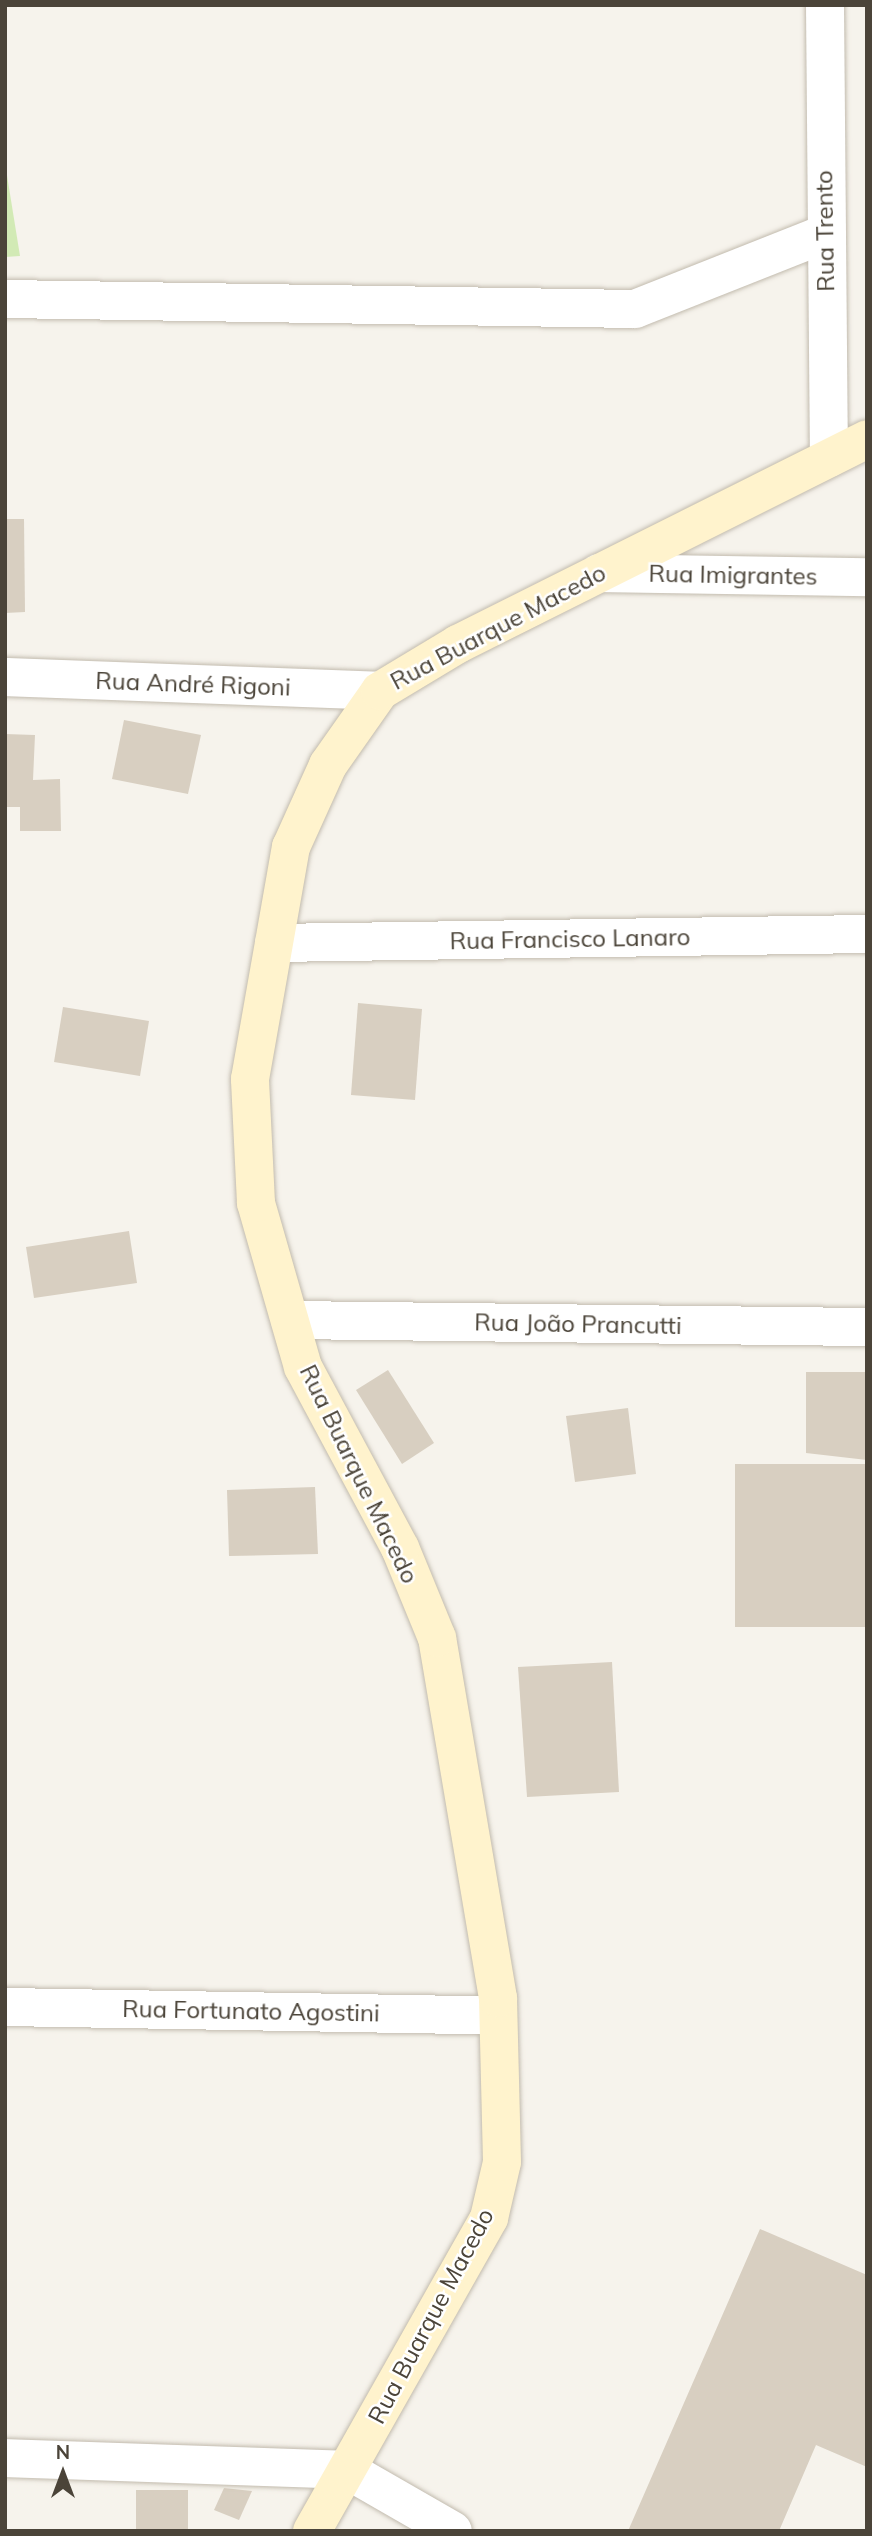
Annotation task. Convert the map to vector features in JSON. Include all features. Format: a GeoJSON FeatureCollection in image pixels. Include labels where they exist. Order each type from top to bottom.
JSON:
{"type":"FeatureCollection","features":[{"type":"Feature","properties":{"kind":"main road","name":"Rua Buarque Macedo"},"geometry":{"type":"LineString","coordinates":[[312,2531],[489,2218],[502,2162],[498,2015],[437,1639],[400,1549],[303,1367],[256,1203],[250,1079],[291,847],[328,765],[380,691],[458,643],[867,439]]}},
{"type":"Feature","properties":{"kind":"street","name":"Rua Trento"},"geometry":{"type":"LineString","coordinates":[[825,5],[824,234],[829,458]]}},
{"type":"Feature","properties":{"kind":"street"},"geometry":{"type":"LineString","coordinates":[[5,299],[635,309],[824,234]]}},
{"type":"Feature","properties":{"kind":"street","name":"Rua Imigrantes"},"geometry":{"type":"LineString","coordinates":[[598,573],[867,577]]}},
{"type":"Feature","properties":{"kind":"street","name":"Rua André Rigoni"},"geometry":{"type":"LineString","coordinates":[[5,677],[380,691]]}},
{"type":"Feature","properties":{"kind":"street","name":"Rua Francisco Lanaro"},"geometry":{"type":"LineString","coordinates":[[274,943],[867,934]]}},
{"type":"Feature","properties":{"kind":"street","name":"Rua João Prancutti"},"geometry":{"type":"LineString","coordinates":[[290,1320],[867,1327]]}},
{"type":"Feature","properties":{"kind":"street","name":"Rua Fortunato Agostini"},"geometry":{"type":"LineString","coordinates":[[5,2007],[498,2015]]}},
{"type":"Feature","properties":{"kind":"street"},"geometry":{"type":"LineString","coordinates":[[5,2458],[347,2470],[453,2531]]}},
{"type":"Feature","properties":{"kind":"green space"},"geometry":{"type":"Polygon","coordinates":[[[5,163],[20,256],[5,257],[5,163]]]}},
{"type":"Feature","properties":{"kind":"building"},"geometry":{"type":"Polygon","coordinates":[[[5,519],[24,519],[25,612],[5,613],[5,519]]]}},
{"type":"Feature","properties":{"kind":"building"},"geometry":{"type":"Polygon","coordinates":[[[124,720],[201,735],[188,794],[112,779],[124,720]]]}},
{"type":"Feature","properties":{"kind":"building"},"geometry":{"type":"Polygon","coordinates":[[[5,734],[35,735],[33,780],[60,779],[61,831],[20,831],[20,807],[5,807],[5,734]]]}},
{"type":"Feature","properties":{"kind":"building"},"geometry":{"type":"Polygon","coordinates":[[[358,1003],[422,1009],[415,1100],[351,1095],[358,1003]]]}},
{"type":"Feature","properties":{"kind":"building"},"geometry":{"type":"Polygon","coordinates":[[[63,1007],[149,1021],[140,1076],[54,1062],[63,1007]]]}},
{"type":"Feature","properties":{"kind":"building"},"geometry":{"type":"Polygon","coordinates":[[[129,1231],[137,1283],[34,1298],[26,1247],[129,1231]]]}},
{"type":"Feature","properties":{"kind":"building"},"geometry":{"type":"Polygon","coordinates":[[[388,1370],[434,1443],[402,1464],[356,1390],[388,1370]]]}},
{"type":"Feature","properties":{"kind":"building"},"geometry":{"type":"Polygon","coordinates":[[[806,1372],[867,1372],[867,1460],[806,1453],[806,1372]]]}},
{"type":"Feature","properties":{"kind":"building"},"geometry":{"type":"Polygon","coordinates":[[[628,1408],[636,1474],[575,1482],[566,1416],[628,1408]]]}},
{"type":"Feature","properties":{"kind":"building"},"geometry":{"type":"Polygon","coordinates":[[[735,1464],[867,1464],[867,1627],[735,1627],[735,1464]]]}},
{"type":"Feature","properties":{"kind":"building"},"geometry":{"type":"Polygon","coordinates":[[[315,1487],[318,1554],[229,1556],[227,1490],[315,1487]]]}},
{"type":"Feature","properties":{"kind":"building"},"geometry":{"type":"Polygon","coordinates":[[[612,1662],[619,1792],[527,1797],[518,1667],[612,1662]]]}},
{"type":"Feature","properties":{"kind":"building"},"geometry":{"type":"Polygon","coordinates":[[[760,2229],[867,2275],[867,2467],[816,2445],[779,2531],[628,2531],[760,2229]]]}},
{"type":"Feature","properties":{"kind":"building"},"geometry":{"type":"Polygon","coordinates":[[[224,2488],[252,2491],[239,2520],[214,2510],[224,2488]]]}},
{"type":"Feature","properties":{"kind":"building"},"geometry":{"type":"Polygon","coordinates":[[[136,2490],[188,2490],[188,2531],[136,2531],[136,2490]]]}}]}
